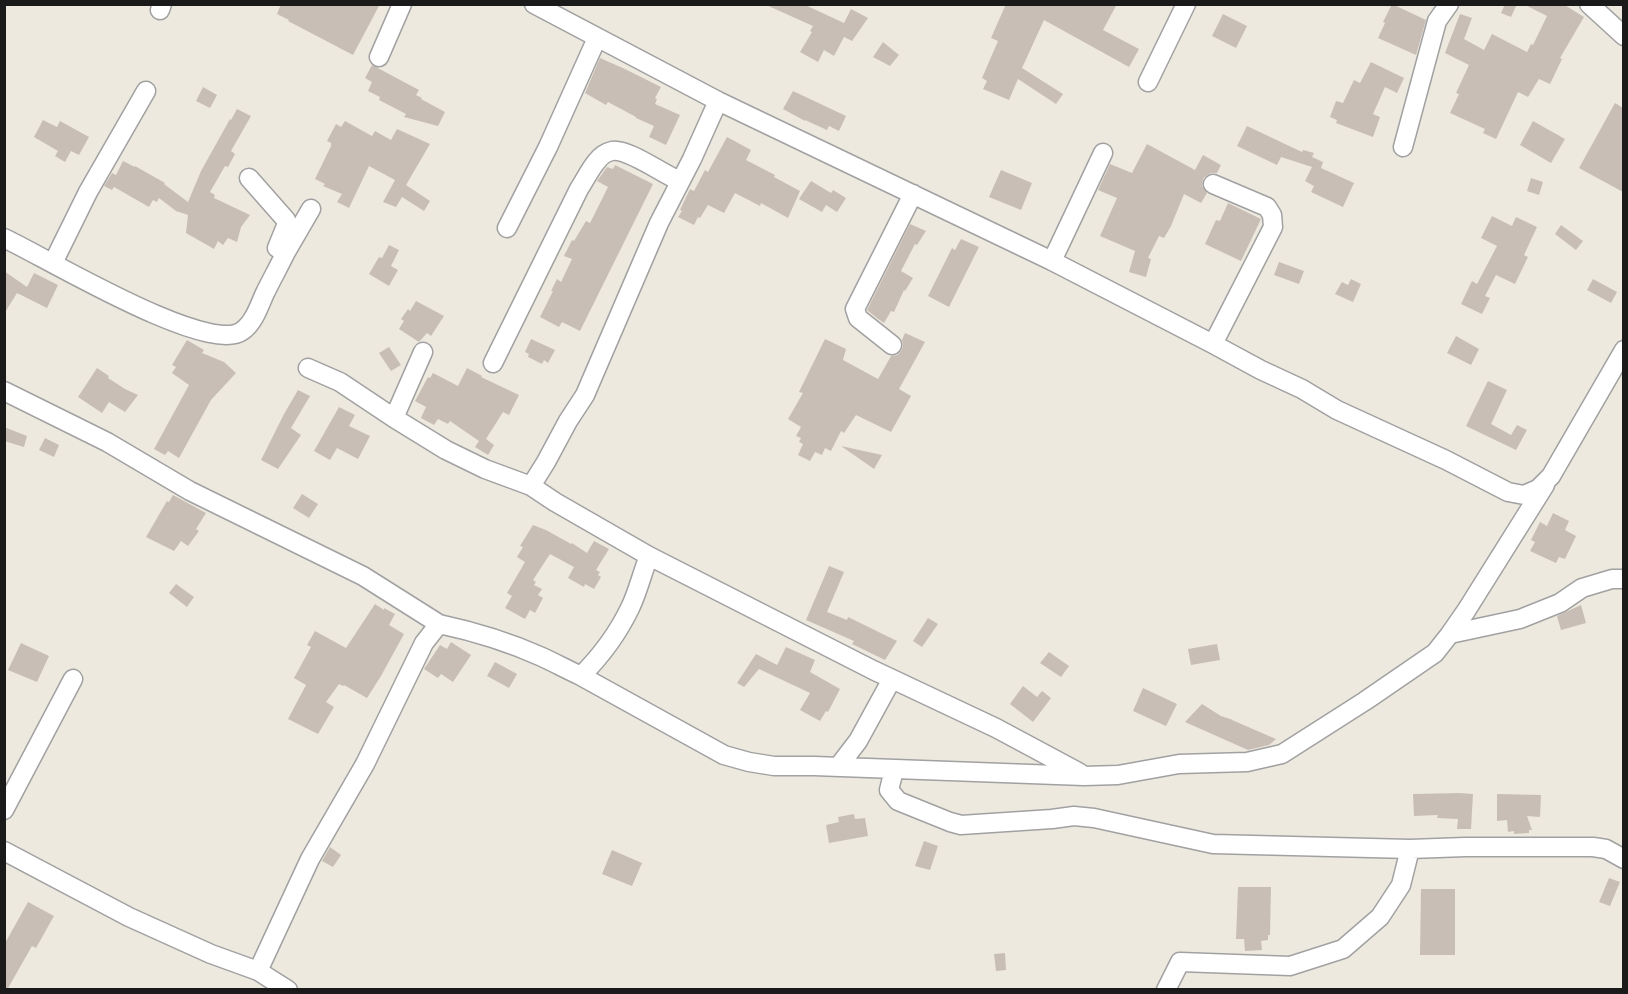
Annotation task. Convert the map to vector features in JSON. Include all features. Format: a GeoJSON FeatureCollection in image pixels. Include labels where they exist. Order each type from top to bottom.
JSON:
{"type":"FeatureCollection","features":[{"type":"Feature","properties":{"kind":"street"},"geometry":{"type":"LineString","coordinates":[[379,57],[402,4]]}},
{"type":"Feature","properties":{"kind":"street"},"geometry":{"type":"LineString","coordinates":[[534,4],[718,101],[1052,261],[1302,389],[1337,410],[1446,460],[1508,492],[1524,495],[1538,489],[1551,476]]}},
{"type":"Feature","properties":{"kind":"street"},"geometry":{"type":"LineString","coordinates":[[1148,82],[1186,4]]}},
{"type":"Feature","properties":{"kind":"street"},"geometry":{"type":"LineString","coordinates":[[1403,147],[1437,21],[1449,4]]}},
{"type":"Feature","properties":{"kind":"street"},"geometry":{"type":"LineString","coordinates":[[1589,4],[1623,36]]}},
{"type":"Feature","properties":{"kind":"street"},"geometry":{"type":"LineString","coordinates":[[507,228],[548,147],[597,38]]}},
{"type":"Feature","properties":{"kind":"street"},"geometry":{"type":"LineString","coordinates":[[53,263],[88,192],[146,91]]}},
{"type":"Feature","properties":{"kind":"street"},"geometry":{"type":"LineString","coordinates":[[531,486],[585,395],[659,223],[718,101]]}},
{"type":"Feature","properties":{"kind":"street"},"geometry":{"type":"LineString","coordinates":[[493,363],[579,189],[595,162],[603,155],[618,151],[635,157],[681,181]]}},
{"type":"Feature","properties":{"kind":"street"},"geometry":{"type":"LineString","coordinates":[[1052,261],[1103,153]]}},
{"type":"Feature","properties":{"kind":"street"},"geometry":{"type":"LineString","coordinates":[[248,325],[248,312],[286,226],[284,215],[249,178]]}},
{"type":"Feature","properties":{"kind":"street"},"geometry":{"type":"LineString","coordinates":[[1213,184],[1267,207],[1272,214],[1273,227],[1213,344]]}},
{"type":"Feature","properties":{"kind":"street"},"geometry":{"type":"LineString","coordinates":[[892,345],[858,318],[855,309],[913,194]]}},
{"type":"Feature","properties":{"kind":"street"},"geometry":{"type":"LineString","coordinates":[[4,238],[90,285],[180,325],[207,334],[235,335],[242,332],[254,316],[286,252],[311,209]]}},
{"type":"Feature","properties":{"kind":"street"},"geometry":{"type":"LineString","coordinates":[[4,391],[107,442],[190,491],[363,576],[439,624],[481,634],[532,653],[580,676],[724,755],[774,766],[1084,776],[1118,775],[1179,764],[1247,762],[1282,754],[1435,653],[1450,634],[1551,476],[1623,350]]}},
{"type":"Feature","properties":{"kind":"street"},"geometry":{"type":"LineString","coordinates":[[394,418],[423,352]]}},
{"type":"Feature","properties":{"kind":"street"},"geometry":{"type":"LineString","coordinates":[[308,368],[340,381],[446,450],[485,469],[531,486],[649,556],[892,679],[996,728],[1084,776]]}},
{"type":"Feature","properties":{"kind":"street"},"geometry":{"type":"LineString","coordinates":[[580,676],[611,640],[630,609],[649,556]]}},
{"type":"Feature","properties":{"kind":"street"},"geometry":{"type":"LineString","coordinates":[[1450,634],[1520,619],[1560,603],[1582,588],[1611,579],[1623,579]]}},
{"type":"Feature","properties":{"kind":"street"},"geometry":{"type":"LineString","coordinates":[[258,971],[310,859],[365,764],[424,643],[439,624]]}},
{"type":"Feature","properties":{"kind":"street"},"geometry":{"type":"LineString","coordinates":[[4,810],[73,679]]}},
{"type":"Feature","properties":{"kind":"street"},"geometry":{"type":"LineString","coordinates":[[838,767],[858,741],[892,679]]}},
{"type":"Feature","properties":{"kind":"street"},"geometry":{"type":"LineString","coordinates":[[894,770],[889,790],[898,801],[961,825],[1074,816],[1094,818],[1213,844],[1410,849],[1593,847],[1606,849],[1623,859]]}},
{"type":"Feature","properties":{"kind":"street"},"geometry":{"type":"LineString","coordinates":[[1166,990],[1180,962],[1290,966],[1343,949],[1380,917],[1401,885],[1410,849]]}},
{"type":"Feature","properties":{"kind":"street"},"geometry":{"type":"LineString","coordinates":[[4,851],[129,917],[212,954],[258,971],[288,990]]}},
{"type":"Feature","properties":{"kind":"building"},"geometry":{"type":"Polygon","coordinates":[[[281,4],[380,4],[353,55],[277,14],[281,4]]]}},
{"type":"Feature","properties":{"kind":"building"},"geometry":{"type":"Polygon","coordinates":[[[764,4],[803,4],[844,23],[851,9],[868,18],[852,41],[844,37],[834,56],[824,50],[818,62],[800,52],[813,26],[764,4]]]}},
{"type":"Feature","properties":{"kind":"building"},"geometry":{"type":"Polygon","coordinates":[[[1006,4],[1117,4],[1103,30],[1139,49],[1129,67],[1044,20],[1022,68],[1063,94],[1056,104],[1018,79],[1009,100],[983,89],[987,81],[982,78],[998,41],[991,38],[1006,4]]]}},
{"type":"Feature","properties":{"kind":"building"},"geometry":{"type":"Polygon","coordinates":[[[1392,4],[1426,20],[1416,55],[1378,38],[1392,4]]]}},
{"type":"Feature","properties":{"kind":"building"},"geometry":{"type":"Polygon","coordinates":[[[1505,4],[1517,4],[1511,17],[1501,13],[1505,4]]]}},
{"type":"Feature","properties":{"kind":"building"},"geometry":{"type":"Polygon","coordinates":[[[1523,4],[1563,4],[1584,17],[1560,58],[1562,59],[1550,84],[1539,79],[1528,97],[1518,92],[1496,139],[1483,133],[1485,129],[1450,113],[1469,65],[1445,53],[1460,14],[1472,18],[1464,39],[1484,50],[1492,34],[1527,52],[1531,44],[1533,45],[1547,16],[1523,4]]]}},
{"type":"Feature","properties":{"kind":"building"},"geometry":{"type":"Polygon","coordinates":[[[1223,14],[1247,26],[1236,48],[1212,36],[1223,14]]]}},
{"type":"Feature","properties":{"kind":"building"},"geometry":{"type":"Polygon","coordinates":[[[883,42],[899,55],[890,66],[873,57],[883,42]]]}},
{"type":"Feature","properties":{"kind":"building"},"geometry":{"type":"Polygon","coordinates":[[[600,58],[661,87],[655,98],[657,99],[655,104],[680,115],[666,145],[649,137],[654,126],[608,102],[606,105],[585,93],[600,58]]]}},
{"type":"Feature","properties":{"kind":"building"},"geometry":{"type":"Polygon","coordinates":[[[1371,62],[1404,78],[1397,93],[1385,87],[1373,114],[1380,117],[1373,137],[1336,123],[1337,120],[1330,117],[1336,101],[1343,103],[1354,80],[1360,83],[1371,62]]]}},
{"type":"Feature","properties":{"kind":"building"},"geometry":{"type":"Polygon","coordinates":[[[372,65],[419,90],[416,95],[445,112],[438,126],[404,117],[406,114],[379,100],[380,97],[368,91],[372,82],[365,78],[372,65]]]}},
{"type":"Feature","properties":{"kind":"building"},"geometry":{"type":"Polygon","coordinates":[[[203,87],[217,95],[210,108],[196,101],[203,87]]]}},
{"type":"Feature","properties":{"kind":"building"},"geometry":{"type":"Polygon","coordinates":[[[793,91],[846,116],[839,131],[829,126],[827,130],[783,109],[793,91]]]}},
{"type":"Feature","properties":{"kind":"building"},"geometry":{"type":"Polygon","coordinates":[[[1615,103],[1623,108],[1623,192],[1579,168],[1615,103]]]}},
{"type":"Feature","properties":{"kind":"building"},"geometry":{"type":"Polygon","coordinates":[[[237,109],[251,116],[231,151],[235,154],[228,167],[225,166],[210,192],[215,195],[214,198],[250,215],[241,227],[237,242],[228,238],[223,245],[218,241],[214,249],[186,233],[188,215],[176,211],[159,198],[157,202],[153,200],[149,207],[114,187],[112,190],[104,186],[112,173],[116,175],[123,161],[165,183],[188,202],[201,171],[237,109]]]}},
{"type":"Feature","properties":{"kind":"building"},"geometry":{"type":"Polygon","coordinates":[[[43,120],[57,127],[60,121],[89,137],[79,155],[71,151],[65,162],[55,156],[58,151],[34,137],[43,120]]]}},
{"type":"Feature","properties":{"kind":"building"},"geometry":{"type":"Polygon","coordinates":[[[345,121],[372,136],[375,131],[391,140],[397,129],[430,144],[406,185],[430,201],[424,211],[402,197],[396,207],[383,202],[395,180],[369,166],[349,208],[337,202],[342,194],[323,186],[325,184],[315,179],[331,146],[331,143],[327,141],[336,124],[341,127],[345,121]]]}},
{"type":"Feature","properties":{"kind":"building"},"geometry":{"type":"Polygon","coordinates":[[[1533,121],[1565,139],[1551,163],[1520,145],[1533,121]]]}},
{"type":"Feature","properties":{"kind":"building"},"geometry":{"type":"Polygon","coordinates":[[[1247,126],[1302,152],[1303,150],[1314,153],[1312,157],[1323,162],[1321,168],[1354,183],[1343,207],[1311,192],[1314,186],[1305,181],[1312,167],[1281,157],[1277,165],[1237,146],[1247,126]]]}},
{"type":"Feature","properties":{"kind":"building"},"geometry":{"type":"Polygon","coordinates":[[[727,137],[751,150],[746,160],[800,191],[788,218],[761,203],[760,206],[735,193],[724,213],[708,205],[694,225],[678,217],[690,189],[694,191],[705,170],[708,172],[727,137]]]}},
{"type":"Feature","properties":{"kind":"building"},"geometry":{"type":"Polygon","coordinates":[[[1147,144],[1195,170],[1203,155],[1221,165],[1217,173],[1211,173],[1203,179],[1202,186],[1207,193],[1201,203],[1184,194],[1171,226],[1164,238],[1159,236],[1148,258],[1151,259],[1146,277],[1129,272],[1135,251],[1100,236],[1117,198],[1098,190],[1110,164],[1132,173],[1147,144]]]}},
{"type":"Feature","properties":{"kind":"building"},"geometry":{"type":"Polygon","coordinates":[[[615,165],[653,184],[580,331],[562,322],[559,327],[540,317],[557,279],[561,282],[572,259],[564,256],[572,240],[574,241],[586,221],[590,223],[608,187],[597,181],[607,167],[613,169],[615,165]]]}},
{"type":"Feature","properties":{"kind":"building"},"geometry":{"type":"Polygon","coordinates":[[[1001,170],[1032,183],[1021,210],[989,197],[1001,170]]]}},
{"type":"Feature","properties":{"kind":"building"},"geometry":{"type":"Polygon","coordinates":[[[1531,178],[1543,182],[1539,195],[1527,191],[1531,178]]]}},
{"type":"Feature","properties":{"kind":"building"},"geometry":{"type":"Polygon","coordinates":[[[811,181],[831,193],[833,190],[846,198],[837,212],[826,205],[822,212],[799,199],[811,181]]]}},
{"type":"Feature","properties":{"kind":"building"},"geometry":{"type":"Polygon","coordinates":[[[1228,203],[1261,219],[1241,261],[1205,244],[1216,220],[1220,221],[1228,203]]]}},
{"type":"Feature","properties":{"kind":"building"},"geometry":{"type":"Polygon","coordinates":[[[1492,216],[1512,226],[1516,217],[1537,227],[1524,255],[1528,257],[1515,284],[1496,275],[1485,296],[1490,298],[1482,314],[1461,304],[1472,281],[1477,284],[1497,246],[1481,238],[1492,216]]]}},
{"type":"Feature","properties":{"kind":"building"},"geometry":{"type":"Polygon","coordinates":[[[910,224],[926,231],[917,245],[915,244],[901,271],[913,278],[904,290],[894,312],[891,311],[884,323],[867,310],[910,224]]]}},
{"type":"Feature","properties":{"kind":"building"},"geometry":{"type":"Polygon","coordinates":[[[1561,225],[1583,241],[1576,250],[1555,234],[1561,225]]]}},
{"type":"Feature","properties":{"kind":"building"},"geometry":{"type":"Polygon","coordinates":[[[961,239],[979,247],[949,307],[928,296],[952,248],[955,250],[961,239]]]}},
{"type":"Feature","properties":{"kind":"building"},"geometry":{"type":"Polygon","coordinates":[[[389,245],[399,250],[391,266],[398,270],[389,286],[369,274],[389,245]]]}},
{"type":"Feature","properties":{"kind":"building"},"geometry":{"type":"Polygon","coordinates":[[[1279,262],[1304,271],[1299,284],[1274,275],[1279,262]]]}},
{"type":"Feature","properties":{"kind":"building"},"geometry":{"type":"Polygon","coordinates":[[[4,271],[27,287],[34,273],[58,285],[47,308],[17,293],[4,314],[4,271]]]}},
{"type":"Feature","properties":{"kind":"building"},"geometry":{"type":"Polygon","coordinates":[[[1351,279],[1361,284],[1353,302],[1335,294],[1342,282],[1348,285],[1351,279]]]}},
{"type":"Feature","properties":{"kind":"building"},"geometry":{"type":"Polygon","coordinates":[[[1593,279],[1617,292],[1611,303],[1587,290],[1593,279]]]}},
{"type":"Feature","properties":{"kind":"building"},"geometry":{"type":"Polygon","coordinates":[[[416,301],[444,316],[431,336],[427,333],[419,342],[399,329],[404,321],[401,319],[416,301]]]}},
{"type":"Feature","properties":{"kind":"building"},"geometry":{"type":"Polygon","coordinates":[[[905,333],[925,342],[899,389],[911,396],[891,432],[856,415],[844,433],[841,431],[831,451],[825,448],[822,455],[815,452],[810,461],[798,455],[803,444],[799,442],[801,438],[796,436],[801,427],[788,419],[803,393],[799,392],[825,339],[846,349],[843,360],[878,379],[891,356],[901,351],[905,333]]]}},
{"type":"Feature","properties":{"kind":"building"},"geometry":{"type":"Polygon","coordinates":[[[1456,336],[1479,349],[1471,365],[1447,353],[1456,336]]]}},
{"type":"Feature","properties":{"kind":"building"},"geometry":{"type":"Polygon","coordinates":[[[531,339],[555,350],[548,363],[544,360],[542,364],[528,357],[529,354],[525,352],[531,339]]]}},
{"type":"Feature","properties":{"kind":"building"},"geometry":{"type":"Polygon","coordinates":[[[187,340],[204,350],[202,353],[224,362],[236,373],[211,400],[179,458],[168,451],[165,455],[154,449],[189,385],[172,373],[176,367],[172,365],[187,340]]]}},
{"type":"Feature","properties":{"kind":"building"},"geometry":{"type":"Polygon","coordinates":[[[389,347],[401,365],[391,371],[379,353],[389,347]]]}},
{"type":"Feature","properties":{"kind":"building"},"geometry":{"type":"Polygon","coordinates":[[[97,368],[109,376],[108,378],[138,395],[125,412],[109,402],[102,413],[78,397],[97,368]]]}},
{"type":"Feature","properties":{"kind":"building"},"geometry":{"type":"Polygon","coordinates":[[[467,368],[519,395],[509,415],[503,412],[486,439],[494,445],[488,455],[475,447],[479,441],[450,421],[448,424],[438,419],[434,425],[421,418],[426,407],[415,401],[428,377],[430,378],[433,373],[458,386],[467,368]]]}},
{"type":"Feature","properties":{"kind":"building"},"geometry":{"type":"Polygon","coordinates":[[[1488,381],[1507,390],[1491,424],[1511,435],[1517,425],[1527,430],[1516,450],[1466,426],[1488,381]]]}},
{"type":"Feature","properties":{"kind":"building"},"geometry":{"type":"Polygon","coordinates":[[[298,390],[310,396],[291,428],[301,435],[278,469],[261,460],[298,390]]]}},
{"type":"Feature","properties":{"kind":"building"},"geometry":{"type":"Polygon","coordinates":[[[339,407],[355,415],[349,426],[370,436],[358,459],[337,448],[330,460],[314,451],[339,407]]]}},
{"type":"Feature","properties":{"kind":"building"},"geometry":{"type":"Polygon","coordinates":[[[4,427],[27,436],[24,447],[4,441],[4,427]]]}},
{"type":"Feature","properties":{"kind":"building"},"geometry":{"type":"Polygon","coordinates":[[[45,438],[59,445],[54,457],[39,450],[45,438]]]}},
{"type":"Feature","properties":{"kind":"building"},"geometry":{"type":"Polygon","coordinates":[[[841,446],[882,455],[874,469],[841,446]]]}},
{"type":"Feature","properties":{"kind":"building"},"geometry":{"type":"Polygon","coordinates":[[[302,494],[318,504],[309,518],[293,508],[302,494]]]}},
{"type":"Feature","properties":{"kind":"building"},"geometry":{"type":"Polygon","coordinates":[[[173,495],[206,513],[196,529],[199,531],[188,546],[181,541],[174,551],[146,537],[167,501],[169,502],[173,495]]]}},
{"type":"Feature","properties":{"kind":"building"},"geometry":{"type":"Polygon","coordinates":[[[1553,513],[1569,521],[1565,530],[1576,536],[1565,559],[1559,557],[1556,563],[1530,551],[1535,542],[1531,540],[1540,522],[1547,526],[1553,513]]]}},
{"type":"Feature","properties":{"kind":"building"},"geometry":{"type":"Polygon","coordinates":[[[533,525],[572,543],[587,553],[594,541],[609,549],[596,570],[600,572],[598,575],[601,577],[594,589],[585,584],[584,587],[568,578],[574,567],[550,554],[533,580],[536,582],[534,585],[542,589],[538,595],[543,598],[535,613],[530,610],[525,619],[505,608],[512,596],[507,593],[525,562],[517,557],[523,547],[520,546],[533,525]]]}},
{"type":"Feature","properties":{"kind":"building"},"geometry":{"type":"Polygon","coordinates":[[[829,566],[844,572],[827,612],[847,620],[848,617],[897,641],[885,660],[852,644],[854,641],[806,620],[829,566]]]}},
{"type":"Feature","properties":{"kind":"building"},"geometry":{"type":"Polygon","coordinates":[[[176,584],[194,597],[187,607],[169,593],[176,584]]]}},
{"type":"Feature","properties":{"kind":"building"},"geometry":{"type":"Polygon","coordinates":[[[375,604],[395,614],[389,625],[404,634],[367,698],[339,684],[326,702],[334,707],[318,734],[288,719],[306,685],[294,678],[311,647],[307,645],[315,631],[346,648],[375,604]]]}},
{"type":"Feature","properties":{"kind":"building"},"geometry":{"type":"Polygon","coordinates":[[[1581,605],[1586,623],[1561,630],[1557,616],[1581,605]]]}},
{"type":"Feature","properties":{"kind":"building"},"geometry":{"type":"Polygon","coordinates":[[[928,618],[938,624],[922,647],[913,641],[928,618]]]}},
{"type":"Feature","properties":{"kind":"building"},"geometry":{"type":"Polygon","coordinates":[[[451,642],[471,655],[453,682],[441,674],[438,678],[424,669],[440,645],[447,649],[451,642]]]}},
{"type":"Feature","properties":{"kind":"building"},"geometry":{"type":"Polygon","coordinates":[[[21,643],[49,656],[37,682],[8,670],[21,643]]]}},
{"type":"Feature","properties":{"kind":"building"},"geometry":{"type":"Polygon","coordinates":[[[1217,644],[1220,660],[1191,665],[1188,649],[1217,644]]]}},
{"type":"Feature","properties":{"kind":"building"},"geometry":{"type":"Polygon","coordinates":[[[786,647],[815,660],[810,672],[840,689],[828,712],[826,711],[820,721],[800,710],[810,693],[759,669],[744,687],[737,683],[756,654],[777,665],[786,647]]]}},
{"type":"Feature","properties":{"kind":"building"},"geometry":{"type":"Polygon","coordinates":[[[1049,652],[1069,666],[1061,677],[1040,663],[1049,652]]]}},
{"type":"Feature","properties":{"kind":"building"},"geometry":{"type":"Polygon","coordinates":[[[495,662],[517,674],[509,688],[487,676],[495,662]]]}},
{"type":"Feature","properties":{"kind":"building"},"geometry":{"type":"Polygon","coordinates":[[[1023,686],[1037,697],[1042,691],[1051,698],[1033,722],[1010,704],[1023,686]]]}},
{"type":"Feature","properties":{"kind":"building"},"geometry":{"type":"Polygon","coordinates":[[[1143,688],[1177,704],[1166,726],[1133,711],[1143,688]]]}},
{"type":"Feature","properties":{"kind":"building"},"geometry":{"type":"Polygon","coordinates":[[[1202,704],[1221,716],[1276,739],[1269,745],[1248,750],[1185,722],[1202,704]]]}},
{"type":"Feature","properties":{"kind":"building"},"geometry":{"type":"Polygon","coordinates":[[[1413,794],[1473,794],[1471,829],[1457,829],[1458,819],[1437,818],[1438,815],[1414,816],[1413,794]]]}},
{"type":"Feature","properties":{"kind":"building"},"geometry":{"type":"Polygon","coordinates":[[[1497,794],[1541,795],[1540,817],[1527,816],[1532,830],[1529,830],[1529,833],[1508,832],[1507,820],[1497,821],[1497,794]]]}},
{"type":"Feature","properties":{"kind":"building"},"geometry":{"type":"Polygon","coordinates":[[[854,814],[855,819],[865,818],[868,836],[829,843],[826,825],[839,822],[838,817],[854,814]]]}},
{"type":"Feature","properties":{"kind":"building"},"geometry":{"type":"Polygon","coordinates":[[[924,841],[938,846],[930,870],[915,866],[924,841]]]}},
{"type":"Feature","properties":{"kind":"building"},"geometry":{"type":"Polygon","coordinates":[[[330,847],[341,855],[333,867],[322,861],[330,847]]]}},
{"type":"Feature","properties":{"kind":"building"},"geometry":{"type":"Polygon","coordinates":[[[612,850],[642,863],[632,886],[602,874],[612,850]]]}},
{"type":"Feature","properties":{"kind":"building"},"geometry":{"type":"Polygon","coordinates":[[[1609,878],[1620,882],[1610,906],[1599,902],[1609,878]]]}},
{"type":"Feature","properties":{"kind":"building"},"geometry":{"type":"Polygon","coordinates":[[[1238,887],[1271,887],[1270,935],[1268,935],[1268,940],[1261,941],[1262,950],[1245,951],[1244,939],[1236,939],[1238,887]]]}},
{"type":"Feature","properties":{"kind":"building"},"geometry":{"type":"Polygon","coordinates":[[[1421,889],[1455,889],[1455,955],[1420,955],[1421,889]]]}},
{"type":"Feature","properties":{"kind":"building"},"geometry":{"type":"Polygon","coordinates":[[[28,902],[54,916],[36,948],[32,946],[7,990],[4,990],[4,945],[28,902]]]}},
{"type":"Feature","properties":{"kind":"building"},"geometry":{"type":"Polygon","coordinates":[[[1005,953],[1006,970],[996,971],[994,954],[1005,953]]]}}]}
